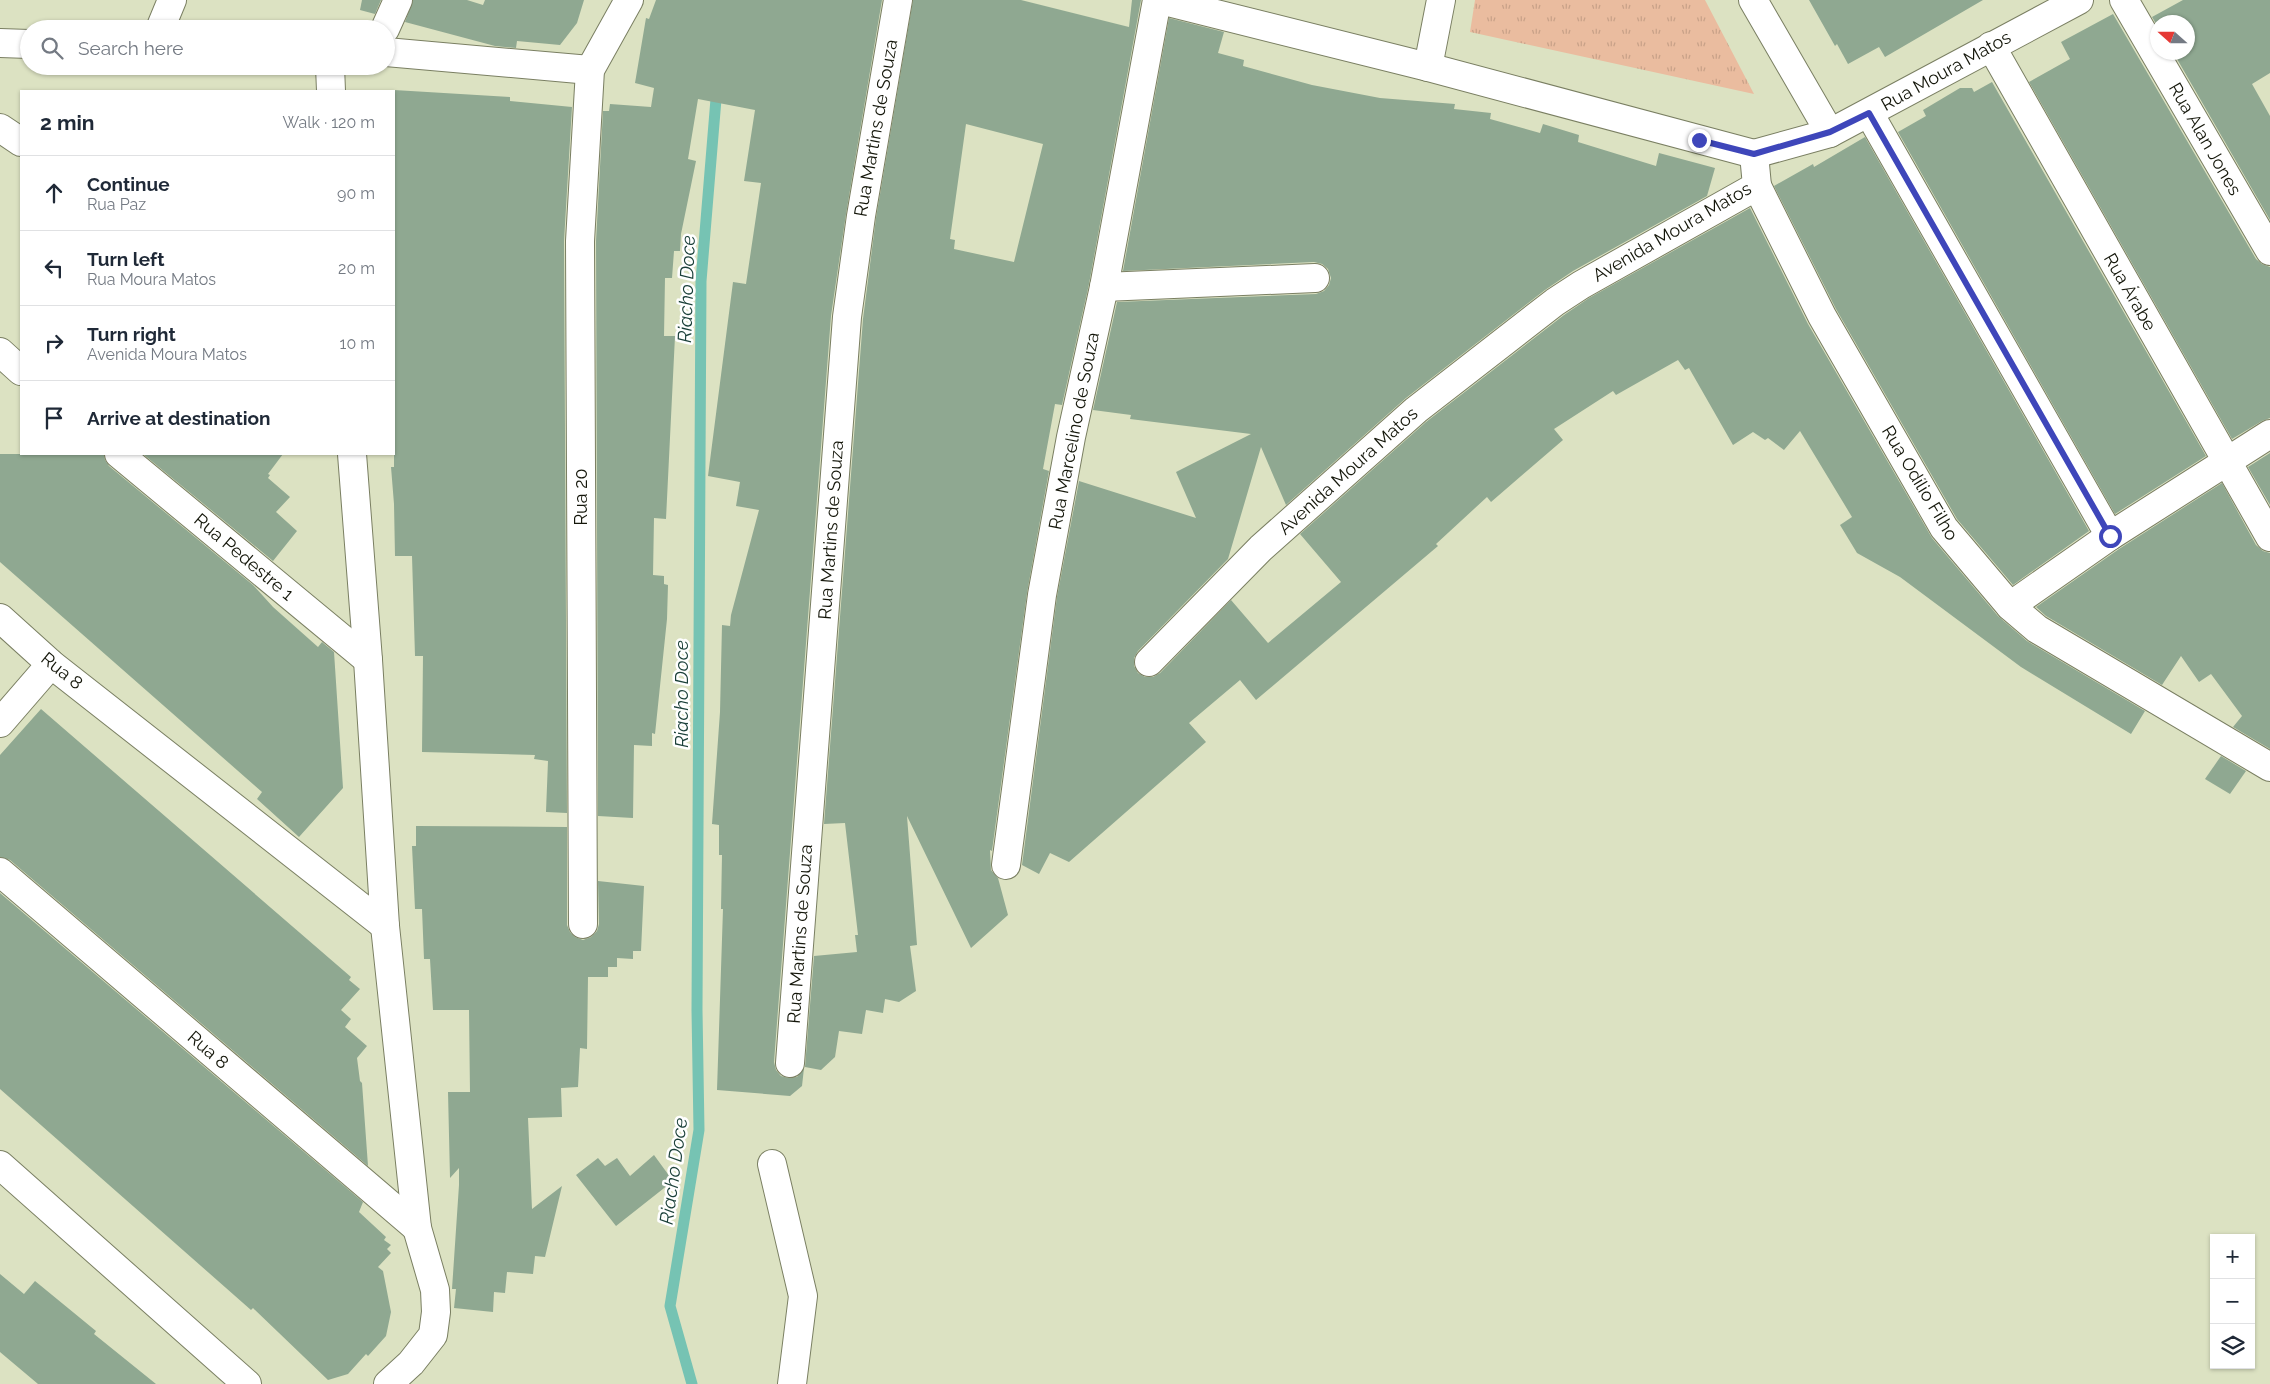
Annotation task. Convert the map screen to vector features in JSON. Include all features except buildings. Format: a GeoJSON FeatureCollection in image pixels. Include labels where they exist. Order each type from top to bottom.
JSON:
{"type":"FeatureCollection","features":[{"type":"Feature","properties":{"kind":"street"},"geometry":{"type":"LineString","coordinates":[[164,20],[172,0]]}},
{"type":"Feature","properties":{"kind":"street"},"geometry":{"type":"LineString","coordinates":[[389,20],[398,0]]}},
{"type":"Feature","properties":{"kind":"street"},"geometry":{"type":"LineString","coordinates":[[395,53],[590,70],[629,0]]}},
{"type":"Feature","properties":{"kind":"street","name":"Rua Martins de Souza"},"geometry":{"type":"LineString","coordinates":[[790,1063],[848,317],[861,216],[898,0]]}},
{"type":"Feature","properties":{"kind":"street","name":"Avenida Moura Matos"},"geometry":{"type":"LineString","coordinates":[[1149,662],[1261,548],[1452,380],[1555,302],[1581,285],[1757,186],[1754,154],[1428,67],[1159,0]]}},
{"type":"Feature","properties":{"kind":"street","name":"Rua Marcelino de Souza"},"geometry":{"type":"LineString","coordinates":[[1006,865],[1042,595],[1071,437],[1104,287],[1159,0]]}},
{"type":"Feature","properties":{"kind":"street"},"geometry":{"type":"LineString","coordinates":[[1428,67],[1440,0]]}},
{"type":"Feature","properties":{"kind":"street"},"geometry":{"type":"LineString","coordinates":[[1753,0],[1830,132]]}},
{"type":"Feature","properties":{"kind":"street","name":"Rua Moura Matos"},"geometry":{"type":"LineString","coordinates":[[1754,154],[1830,132],[1869,113],[2077,0]]}},
{"type":"Feature","properties":{"kind":"street","name":"Rua Alan Jones"},"geometry":{"type":"LineString","coordinates":[[2124,0],[2270,251]]}},
{"type":"Feature","properties":{"kind":"street"},"geometry":{"type":"LineString","coordinates":[[0,43],[20,44]]}},
{"type":"Feature","properties":{"kind":"street","name":"Rua Árabe"},"geometry":{"type":"LineString","coordinates":[[1991,46],[2270,537]]}},
{"type":"Feature","properties":{"kind":"street","name":"Rua 20"},"geometry":{"type":"LineString","coordinates":[[584,924],[580,241],[590,70]]}},
{"type":"Feature","properties":{"kind":"street"},"geometry":{"type":"LineString","coordinates":[[330,75],[331,90]]}},
{"type":"Feature","properties":{"kind":"street"},"geometry":{"type":"LineString","coordinates":[[1869,113],[2110,536]]}},
{"type":"Feature","properties":{"kind":"street"},"geometry":{"type":"LineString","coordinates":[[0,128],[20,141]]}},
{"type":"Feature","properties":{"kind":"street","name":"Rua Odílio Filho"},"geometry":{"type":"LineString","coordinates":[[1757,186],[1822,316],[1944,528],[2010,606],[2037,629],[2270,767]]}},
{"type":"Feature","properties":{"kind":"street"},"geometry":{"type":"LineString","coordinates":[[1104,287],[1314,278]]}},
{"type":"Feature","properties":{"kind":"street"},"geometry":{"type":"LineString","coordinates":[[0,352],[20,370]]}},
{"type":"Feature","properties":{"kind":"street"},"geometry":{"type":"LineString","coordinates":[[2010,606],[2110,536],[2270,434]]}},
{"type":"Feature","properties":{"kind":"street","name":"Rua Pedestre 1"},"geometry":{"type":"LineString","coordinates":[[120,455],[368,660]]}},
{"type":"Feature","properties":{"kind":"street"},"geometry":{"type":"LineString","coordinates":[[352,455],[368,660],[385,926],[417,1228],[435,1290],[436,1312],[432,1335],[411,1363],[388,1384]]}},
{"type":"Feature","properties":{"kind":"street","name":"Rua 8"},"geometry":{"type":"LineString","coordinates":[[0,618],[51,664],[385,926]]}},
{"type":"Feature","properties":{"kind":"street"},"geometry":{"type":"LineString","coordinates":[[0,723],[51,664]]}},
{"type":"Feature","properties":{"kind":"street","name":"Rua 8"},"geometry":{"type":"LineString","coordinates":[[0,872],[417,1228]]}},
{"type":"Feature","properties":{"kind":"street"},"geometry":{"type":"LineString","coordinates":[[772,1164],[803,1296],[792,1384]]}},
{"type":"Feature","properties":{"kind":"street"},"geometry":{"type":"LineString","coordinates":[[0,1165],[247,1384]]}},
{"type":"Feature","properties":{"kind":"green space"},"geometry":{"type":"Polygon","coordinates":[[[1475,0],[1705,0],[1754,94],[1470,32],[1475,0]]]}},
{"type":"Feature","properties":{"kind":"waterway","name":"Riacho Doce"},"geometry":{"type":"LineString","coordinates":[[692,1384],[670,1306],[699,1130],[697,1010],[701,281],[717,87]]}},
{"type":"Feature","properties":{"kind":"route"},"geometry":{"type":"LineString","coordinates":[[1699,140],[1754,154],[1830,132],[1869,113],[2110,536]]}}]}
